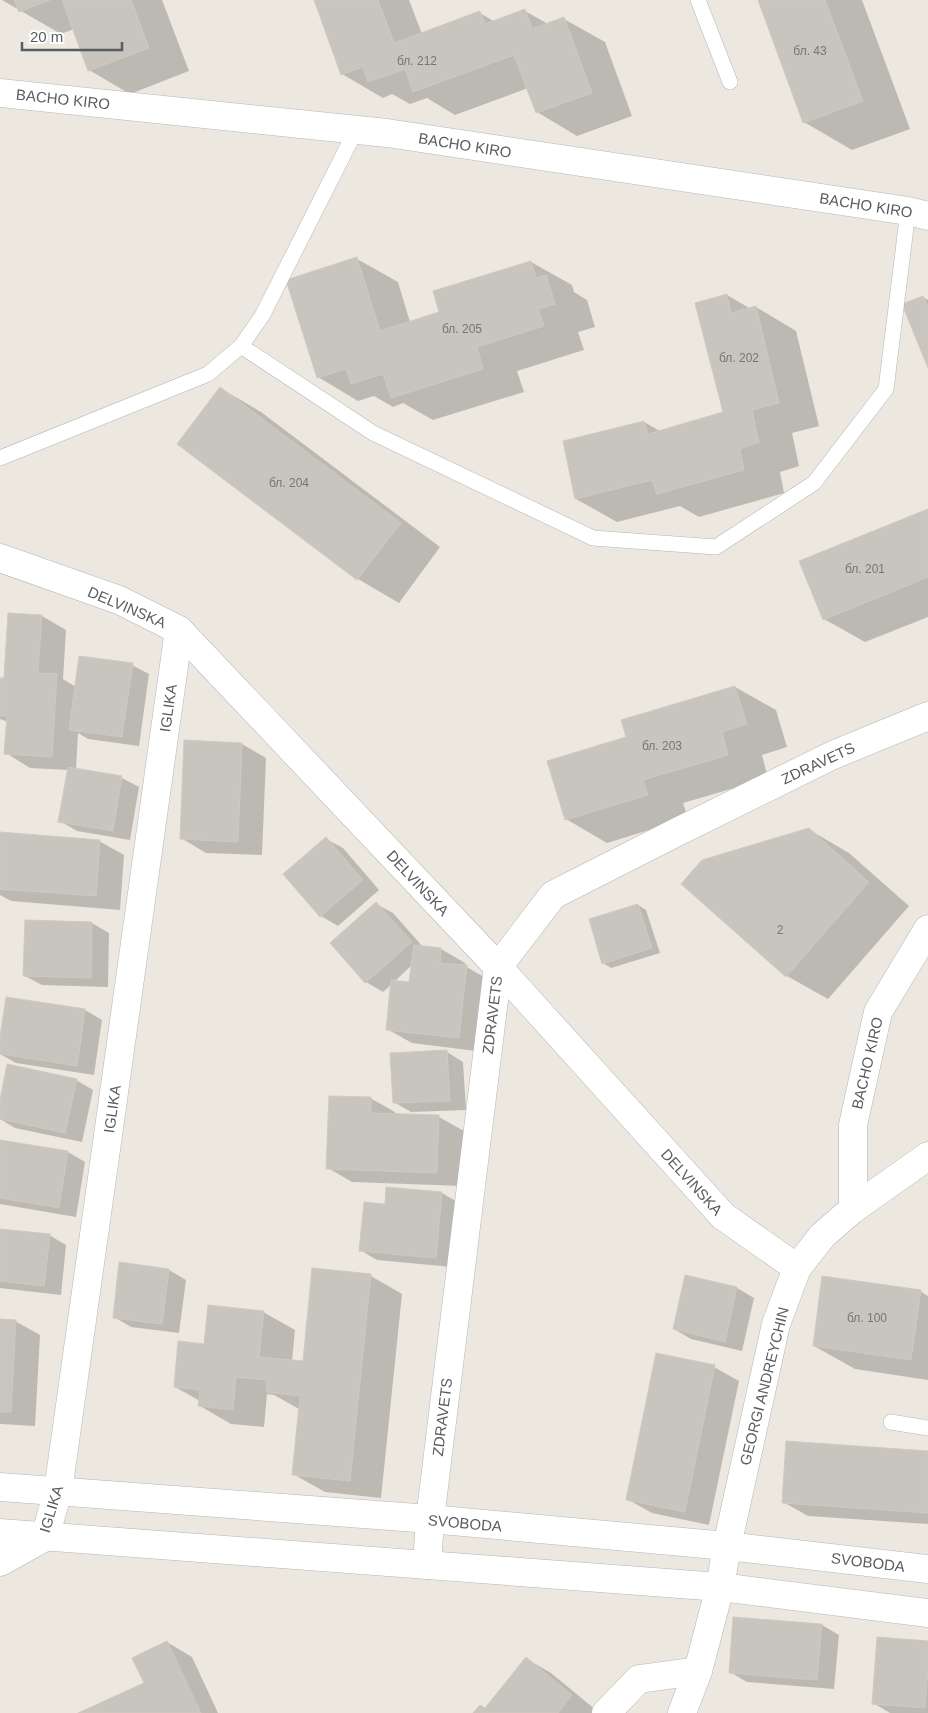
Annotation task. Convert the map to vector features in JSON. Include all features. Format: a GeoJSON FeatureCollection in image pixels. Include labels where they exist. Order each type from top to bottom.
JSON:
{"type":"FeatureCollection","features":[{"type":"Feature","properties":{"kind":"street","name":"BACHO KIRO"},"geometry":{"type":"LineString","coordinates":[[0,93],[407,136],[918,213]]}},
{"type":"Feature","properties":{"kind":"street","name":"DELVINSKA"},"geometry":{"type":"LineString","coordinates":[[0,558],[119,600],[179,630],[498,967],[723,1216],[797,1268]]}},
{"type":"Feature","properties":{"kind":"street","name":"IGLIKA"},"geometry":{"type":"LineString","coordinates":[[0,1562],[45,1537],[58,1491],[179,630]]}},
{"type":"Feature","properties":{"kind":"street","name":"ZDRAVETS"},"geometry":{"type":"LineString","coordinates":[[427,1565],[430,1520],[498,967],[553,895],[833,755],[928,716]]}},
{"type":"Feature","properties":{"kind":"street","name":"BACHO KIRO"},"geometry":{"type":"LineString","coordinates":[[853,1209],[852,1125],[878,1012],[926,936]]}},
{"type":"Feature","properties":{"kind":"street","name":"GEORGI ANDREYCHIN"},"geometry":{"type":"LineString","coordinates":[[682,1713],[698,1671],[720,1587],[727,1546],[776,1324],[797,1268],[823,1235],[853,1209],[928,1156]]}},
{"type":"Feature","properties":{"kind":"street","name":"SVOBODA"},"geometry":{"type":"LineString","coordinates":[[0,1487],[430,1520],[727,1546],[928,1569]]}},
{"type":"Feature","properties":{"kind":"street"},"geometry":{"type":"LineString","coordinates":[[0,1533],[720,1587],[928,1613]]}},
{"type":"Feature","properties":{"kind":"street"},"geometry":{"type":"LineString","coordinates":[[606,1713],[639,1679],[698,1671]]}},
{"type":"Feature","properties":{"kind":"lane"},"geometry":{"type":"LineString","coordinates":[[698,0],[730,82]]}},
{"type":"Feature","properties":{"kind":"lane"},"geometry":{"type":"LineString","coordinates":[[0,458],[208,374],[241,346],[262,316],[356,130]]}},
{"type":"Feature","properties":{"kind":"lane"},"geometry":{"type":"LineString","coordinates":[[241,346],[373,434],[593,538],[716,546],[814,483],[886,389],[918,213]]}},
{"type":"Feature","properties":{"kind":"lane"},"geometry":{"type":"LineString","coordinates":[[891,1422],[928,1428]]}},
{"type":"Feature","properties":{"kind":"building"},"geometry":{"type":"Polygon","coordinates":[[[14,0],[50,0],[19,12],[14,0]]]}},
{"type":"Feature","properties":{"kind":"building"},"geometry":{"type":"Polygon","coordinates":[[[62,0],[131,0],[149,48],[88,71],[62,0]]]}},
{"type":"Feature","properties":{"kind":"building"},"geometry":{"type":"Polygon","coordinates":[[[314,0],[378,0],[394,43],[480,11],[485,24],[525,9],[532,29],[564,17],[592,93],[536,113],[514,55],[413,92],[405,69],[368,82],[363,67],[341,75],[314,0]]]}},
{"type":"Feature","properties":{"kind":"building"},"geometry":{"type":"Polygon","coordinates":[[[758,0],[825,0],[863,101],[803,123],[758,0]]]}},
{"type":"Feature","properties":{"kind":"building"},"geometry":{"type":"Polygon","coordinates":[[[357,257],[380,331],[439,312],[433,291],[531,261],[536,278],[546,275],[555,304],[538,309],[544,326],[477,347],[483,369],[391,398],[383,374],[351,384],[346,369],[317,378],[286,280],[357,257]]]}},
{"type":"Feature","properties":{"kind":"building"},"geometry":{"type":"Polygon","coordinates":[[[727,294],[731,313],[756,306],[779,403],[752,410],[759,442],[740,449],[744,470],[657,494],[652,480],[575,499],[563,441],[644,421],[648,434],[723,412],[695,303],[727,294]]]}},
{"type":"Feature","properties":{"kind":"building"},"geometry":{"type":"Polygon","coordinates":[[[923,296],[928,307],[928,368],[902,304],[923,296]]]}},
{"type":"Feature","properties":{"kind":"building"},"geometry":{"type":"Polygon","coordinates":[[[220,387],[401,523],[357,580],[177,444],[220,387]]]}},
{"type":"Feature","properties":{"kind":"building"},"geometry":{"type":"Polygon","coordinates":[[[928,509],[928,577],[823,620],[799,561],[928,509]]]}},
{"type":"Feature","properties":{"kind":"building"},"geometry":{"type":"Polygon","coordinates":[[[8,613],[42,615],[38,673],[57,674],[52,757],[4,754],[7,716],[0,716],[0,678],[4,678],[8,613]]]}},
{"type":"Feature","properties":{"kind":"building"},"geometry":{"type":"Polygon","coordinates":[[[79,656],[133,663],[122,737],[69,730],[79,656]]]}},
{"type":"Feature","properties":{"kind":"building"},"geometry":{"type":"Polygon","coordinates":[[[735,686],[747,724],[722,732],[728,755],[643,780],[648,795],[565,820],[547,761],[626,737],[621,720],[735,686]]]}},
{"type":"Feature","properties":{"kind":"building"},"geometry":{"type":"Polygon","coordinates":[[[184,740],[242,743],[238,842],[180,839],[184,740]]]}},
{"type":"Feature","properties":{"kind":"building"},"geometry":{"type":"Polygon","coordinates":[[[68,767],[122,776],[113,831],[58,822],[68,767]]]}},
{"type":"Feature","properties":{"kind":"building"},"geometry":{"type":"Polygon","coordinates":[[[809,828],[869,882],[786,977],[681,884],[702,860],[809,828]]]}},
{"type":"Feature","properties":{"kind":"building"},"geometry":{"type":"Polygon","coordinates":[[[0,832],[100,840],[96,896],[0,889],[0,832]]]}},
{"type":"Feature","properties":{"kind":"building"},"geometry":{"type":"Polygon","coordinates":[[[326,837],[363,880],[320,917],[283,874],[326,837]]]}},
{"type":"Feature","properties":{"kind":"building"},"geometry":{"type":"Polygon","coordinates":[[[376,902],[412,942],[365,983],[330,943],[376,902]]]}},
{"type":"Feature","properties":{"kind":"building"},"geometry":{"type":"Polygon","coordinates":[[[638,904],[652,948],[602,964],[589,919],[638,904]]]}},
{"type":"Feature","properties":{"kind":"building"},"geometry":{"type":"Polygon","coordinates":[[[25,920],[92,922],[91,978],[23,976],[25,920]]]}},
{"type":"Feature","properties":{"kind":"building"},"geometry":{"type":"Polygon","coordinates":[[[414,945],[441,948],[440,963],[467,965],[459,1038],[386,1030],[391,980],[409,982],[414,945]]]}},
{"type":"Feature","properties":{"kind":"building"},"geometry":{"type":"Polygon","coordinates":[[[6,997],[85,1009],[77,1066],[0,1054],[0,1037],[6,997]]]}},
{"type":"Feature","properties":{"kind":"building"},"geometry":{"type":"Polygon","coordinates":[[[447,1050],[450,1101],[393,1103],[390,1053],[447,1050]]]}},
{"type":"Feature","properties":{"kind":"building"},"geometry":{"type":"Polygon","coordinates":[[[7,1064],[77,1079],[65,1133],[0,1119],[0,1100],[7,1064]]]}},
{"type":"Feature","properties":{"kind":"building"},"geometry":{"type":"Polygon","coordinates":[[[329,1096],[371,1097],[371,1113],[439,1115],[437,1173],[326,1169],[329,1096]]]}},
{"type":"Feature","properties":{"kind":"building"},"geometry":{"type":"Polygon","coordinates":[[[0,1140],[68,1151],[59,1208],[0,1198],[0,1140]]]}},
{"type":"Feature","properties":{"kind":"building"},"geometry":{"type":"Polygon","coordinates":[[[386,1187],[442,1192],[436,1258],[359,1251],[364,1202],[385,1204],[386,1187]]]}},
{"type":"Feature","properties":{"kind":"building"},"geometry":{"type":"Polygon","coordinates":[[[0,1229],[50,1234],[44,1286],[0,1281],[0,1229]]]}},
{"type":"Feature","properties":{"kind":"building"},"geometry":{"type":"Polygon","coordinates":[[[119,1262],[169,1269],[162,1324],[113,1318],[119,1262]]]}},
{"type":"Feature","properties":{"kind":"building"},"geometry":{"type":"Polygon","coordinates":[[[312,1268],[371,1274],[350,1481],[292,1475],[300,1396],[266,1392],[267,1380],[236,1377],[233,1410],[198,1406],[200,1390],[174,1387],[178,1341],[204,1344],[208,1305],[264,1311],[259,1357],[303,1361],[312,1268]]]}},
{"type":"Feature","properties":{"kind":"building"},"geometry":{"type":"Polygon","coordinates":[[[685,1275],[737,1287],[725,1342],[673,1329],[685,1275]]]}},
{"type":"Feature","properties":{"kind":"building"},"geometry":{"type":"Polygon","coordinates":[[[822,1276],[921,1290],[911,1360],[813,1346],[822,1276]]]}},
{"type":"Feature","properties":{"kind":"building"},"geometry":{"type":"Polygon","coordinates":[[[0,1319],[16,1320],[11,1412],[0,1412],[0,1319]]]}},
{"type":"Feature","properties":{"kind":"building"},"geometry":{"type":"Polygon","coordinates":[[[656,1353],[715,1365],[685,1512],[626,1500],[656,1353]]]}},
{"type":"Feature","properties":{"kind":"building"},"geometry":{"type":"Polygon","coordinates":[[[786,1441],[928,1451],[928,1513],[782,1503],[786,1441]]]}},
{"type":"Feature","properties":{"kind":"building"},"geometry":{"type":"Polygon","coordinates":[[[733,1617],[822,1624],[817,1680],[729,1673],[733,1617]]]}},
{"type":"Feature","properties":{"kind":"building"},"geometry":{"type":"Polygon","coordinates":[[[877,1637],[928,1641],[925,1708],[872,1704],[877,1637]]]}},
{"type":"Feature","properties":{"kind":"building"},"geometry":{"type":"Polygon","coordinates":[[[167,1641],[201,1713],[78,1713],[144,1683],[132,1658],[167,1641]]]}},
{"type":"Feature","properties":{"kind":"building"},"geometry":{"type":"Polygon","coordinates":[[[526,1657],[572,1695],[558,1713],[473,1713],[480,1705],[485,1708],[526,1657]]]}}]}
